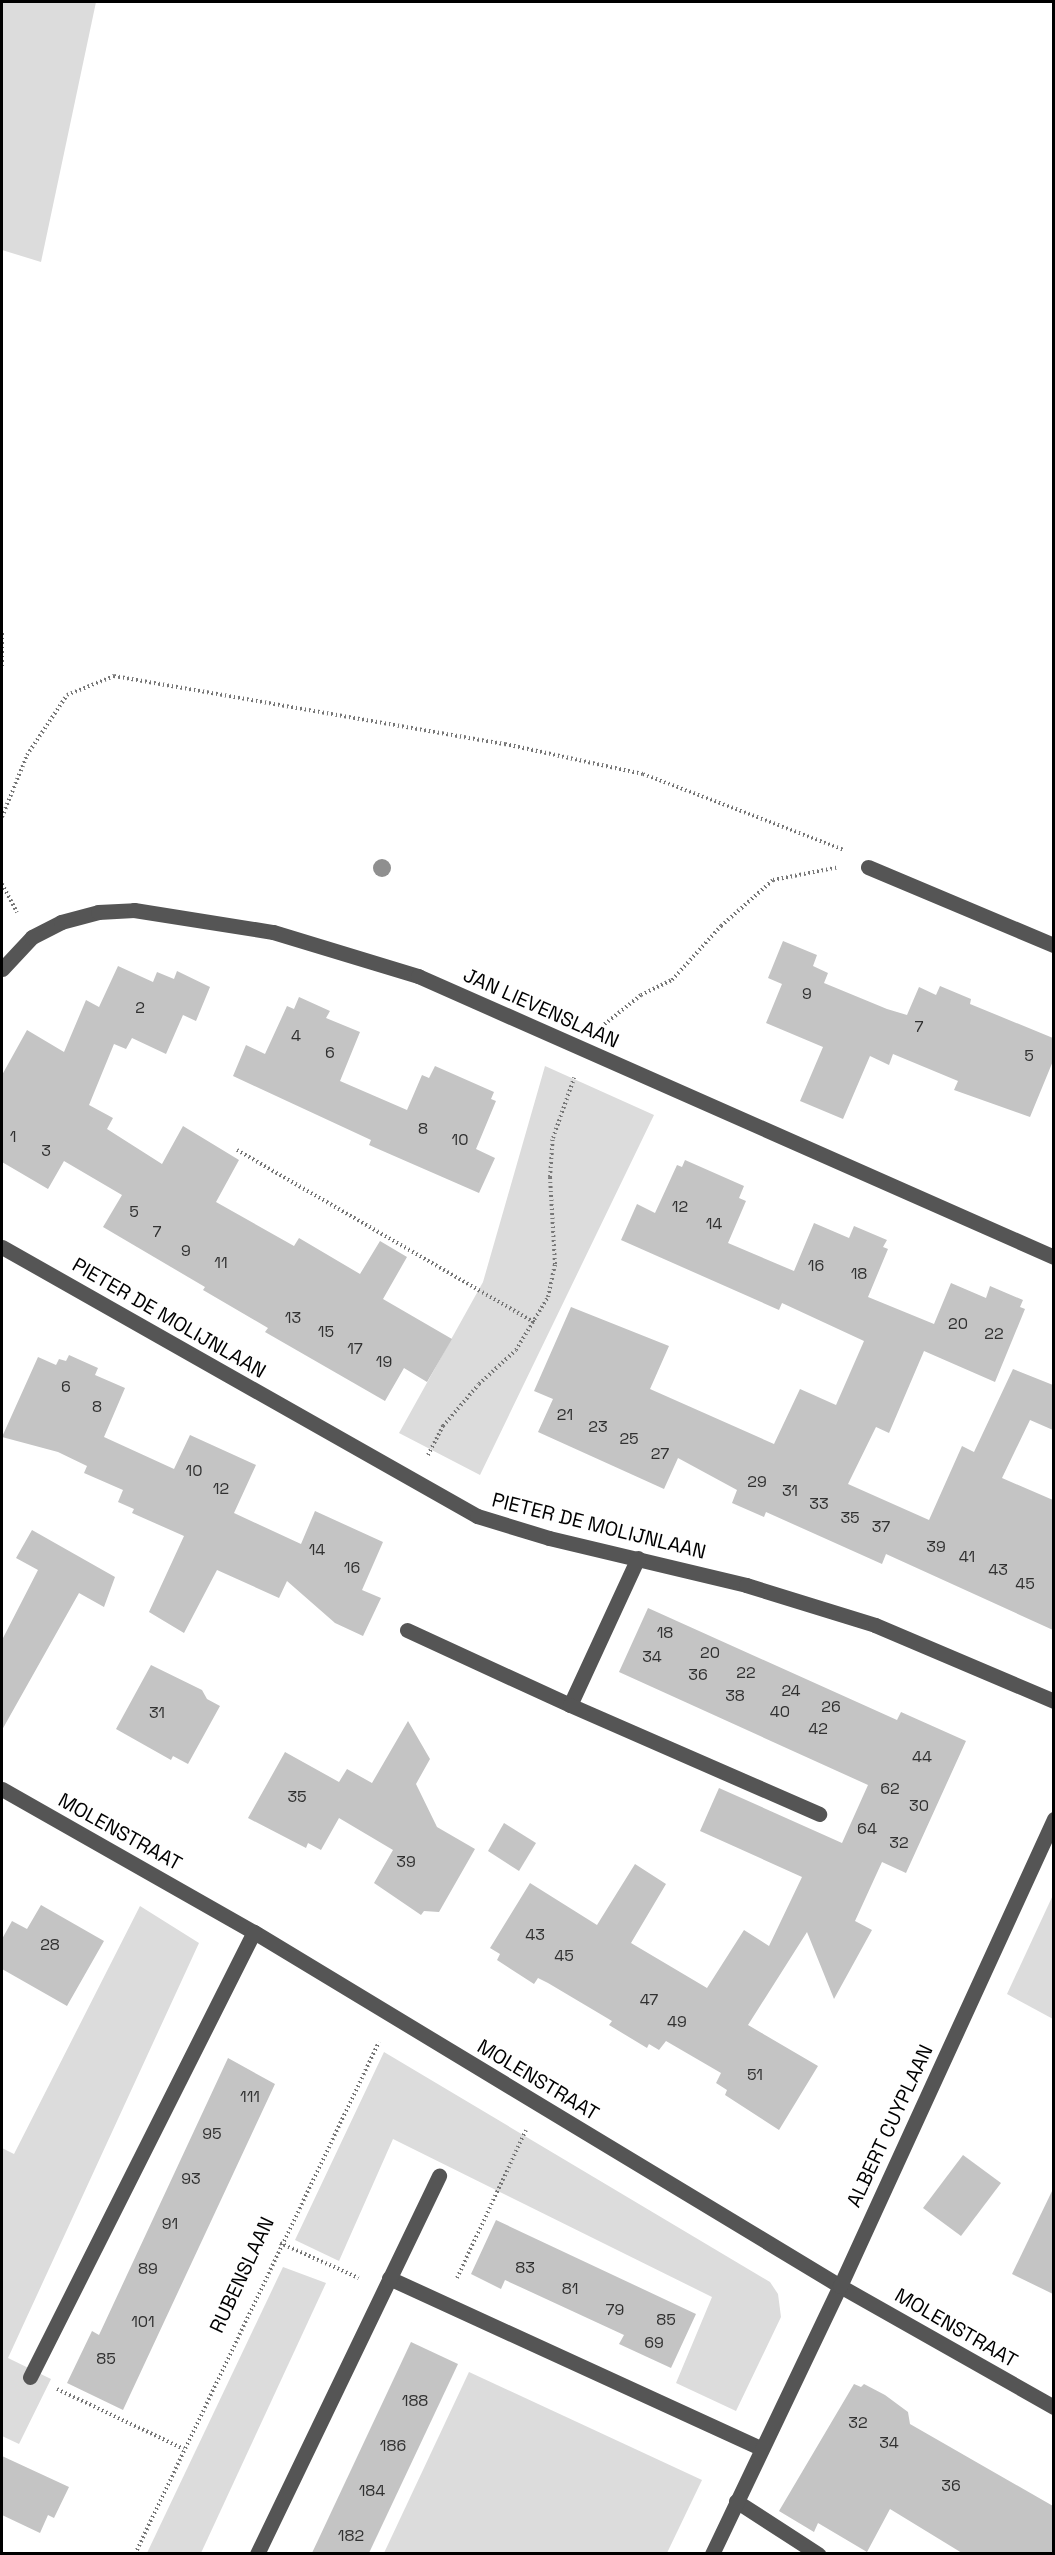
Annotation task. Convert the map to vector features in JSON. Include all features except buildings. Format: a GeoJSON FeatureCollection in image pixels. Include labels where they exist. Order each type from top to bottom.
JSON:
{"type":"FeatureCollection","features":[{"type":"Feature","properties":{"kind":"street"},"geometry":{"type":"LineString","coordinates":[[868,867],[1053,945]]}},
{"type":"Feature","properties":{"kind":"street","name":"JAN LIEVENSLAAN"},"geometry":{"type":"LineString","coordinates":[[2,969],[32,937],[61,922],[98,912],[134,910],[273,932],[418,976],[1053,1257]]}},
{"type":"Feature","properties":{"kind":"street","name":"PIETER DE MOLIJNLAAN"},"geometry":{"type":"LineString","coordinates":[[2,1247],[477,1516],[549,1538],[746,1585],[875,1625],[1053,1701]]}},
{"type":"Feature","properties":{"kind":"street"},"geometry":{"type":"LineString","coordinates":[[570,1704],[638,1558]]}},
{"type":"Feature","properties":{"kind":"street"},"geometry":{"type":"LineString","coordinates":[[407,1630],[819,1814]]}},
{"type":"Feature","properties":{"kind":"street","name":"MOLENSTRAAT"},"geometry":{"type":"LineString","coordinates":[[2,1789],[254,1932],[840,2286],[1053,2408]]}},
{"type":"Feature","properties":{"kind":"street","name":"ALBERT CUYPLAAN"},"geometry":{"type":"LineString","coordinates":[[712,2553],[840,2286],[1053,1819]]}},
{"type":"Feature","properties":{"kind":"street"},"geometry":{"type":"LineString","coordinates":[[30,2377],[254,1932]]}},
{"type":"Feature","properties":{"kind":"street"},"geometry":{"type":"LineString","coordinates":[[257,2553],[439,2175]]}},
{"type":"Feature","properties":{"kind":"street"},"geometry":{"type":"LineString","coordinates":[[386,2284],[445,2303],[761,2448]]}},
{"type":"Feature","properties":{"kind":"street"},"geometry":{"type":"LineString","coordinates":[[736,2501],[818,2553]]}},
{"type":"Feature","properties":{"kind":"path"},"geometry":{"type":"LineString","coordinates":[[2,633],[2,666]]}},
{"type":"Feature","properties":{"kind":"path"},"geometry":{"type":"LineString","coordinates":[[2,817],[27,755],[67,695],[114,676],[505,744],[643,774],[851,852]]}},
{"type":"Feature","properties":{"kind":"path"},"geometry":{"type":"LineString","coordinates":[[414,1482],[443,1426],[479,1384],[516,1350],[535,1323],[549,1297],[555,1264],[550,1177],[553,1138],[584,1049],[608,1018],[672,980],[721,926],[772,880],[828,868],[868,867]]}},
{"type":"Feature","properties":{"kind":"path"},"geometry":{"type":"LineString","coordinates":[[237,1150],[535,1323]]}},
{"type":"Feature","properties":{"kind":"path","name":"RUBENSLAAN"},"geometry":{"type":"LineString","coordinates":[[135,2553],[280,2243],[392,2016]]}},
{"type":"Feature","properties":{"kind":"path"},"geometry":{"type":"LineString","coordinates":[[445,2303],[538,2104]]}},
{"type":"Feature","properties":{"kind":"path"},"geometry":{"type":"LineString","coordinates":[[280,2243],[386,2284]]}},
{"type":"Feature","properties":{"kind":"path"},"geometry":{"type":"LineString","coordinates":[[30,2377],[184,2449]]}},
{"type":"Feature","properties":{"kind":"shaded area"},"geometry":{"type":"Polygon","coordinates":[[[2,2],[96,2],[41,262],[2,250],[2,2]]]}},
{"type":"Feature","properties":{"kind":"shaded area"},"geometry":{"type":"Polygon","coordinates":[[[545,1066],[654,1115],[480,1475],[399,1433],[483,1282],[545,1066]]]}},
{"type":"Feature","properties":{"kind":"shaded area"},"geometry":{"type":"Polygon","coordinates":[[[1053,1895],[1053,2019],[1007,1994],[1053,1895]]]}},
{"type":"Feature","properties":{"kind":"shaded area"},"geometry":{"type":"Polygon","coordinates":[[[140,1906],[199,1943],[8,2358],[51,2379],[19,2444],[2,2436],[2,2148],[14,2154],[140,1906]]]}},
{"type":"Feature","properties":{"kind":"shaded area"},"geometry":{"type":"Polygon","coordinates":[[[384,2052],[770,2282],[778,2294],[781,2317],[736,2411],[676,2383],[712,2297],[393,2139],[339,2261],[295,2240],[384,2052]]]}},
{"type":"Feature","properties":{"kind":"shaded area"},"geometry":{"type":"Polygon","coordinates":[[[283,2267],[326,2283],[201,2553],[147,2553],[283,2267]]]}},
{"type":"Feature","properties":{"kind":"shaded area"},"geometry":{"type":"Polygon","coordinates":[[[469,2372],[702,2480],[667,2553],[384,2553],[469,2372]]]}}]}
